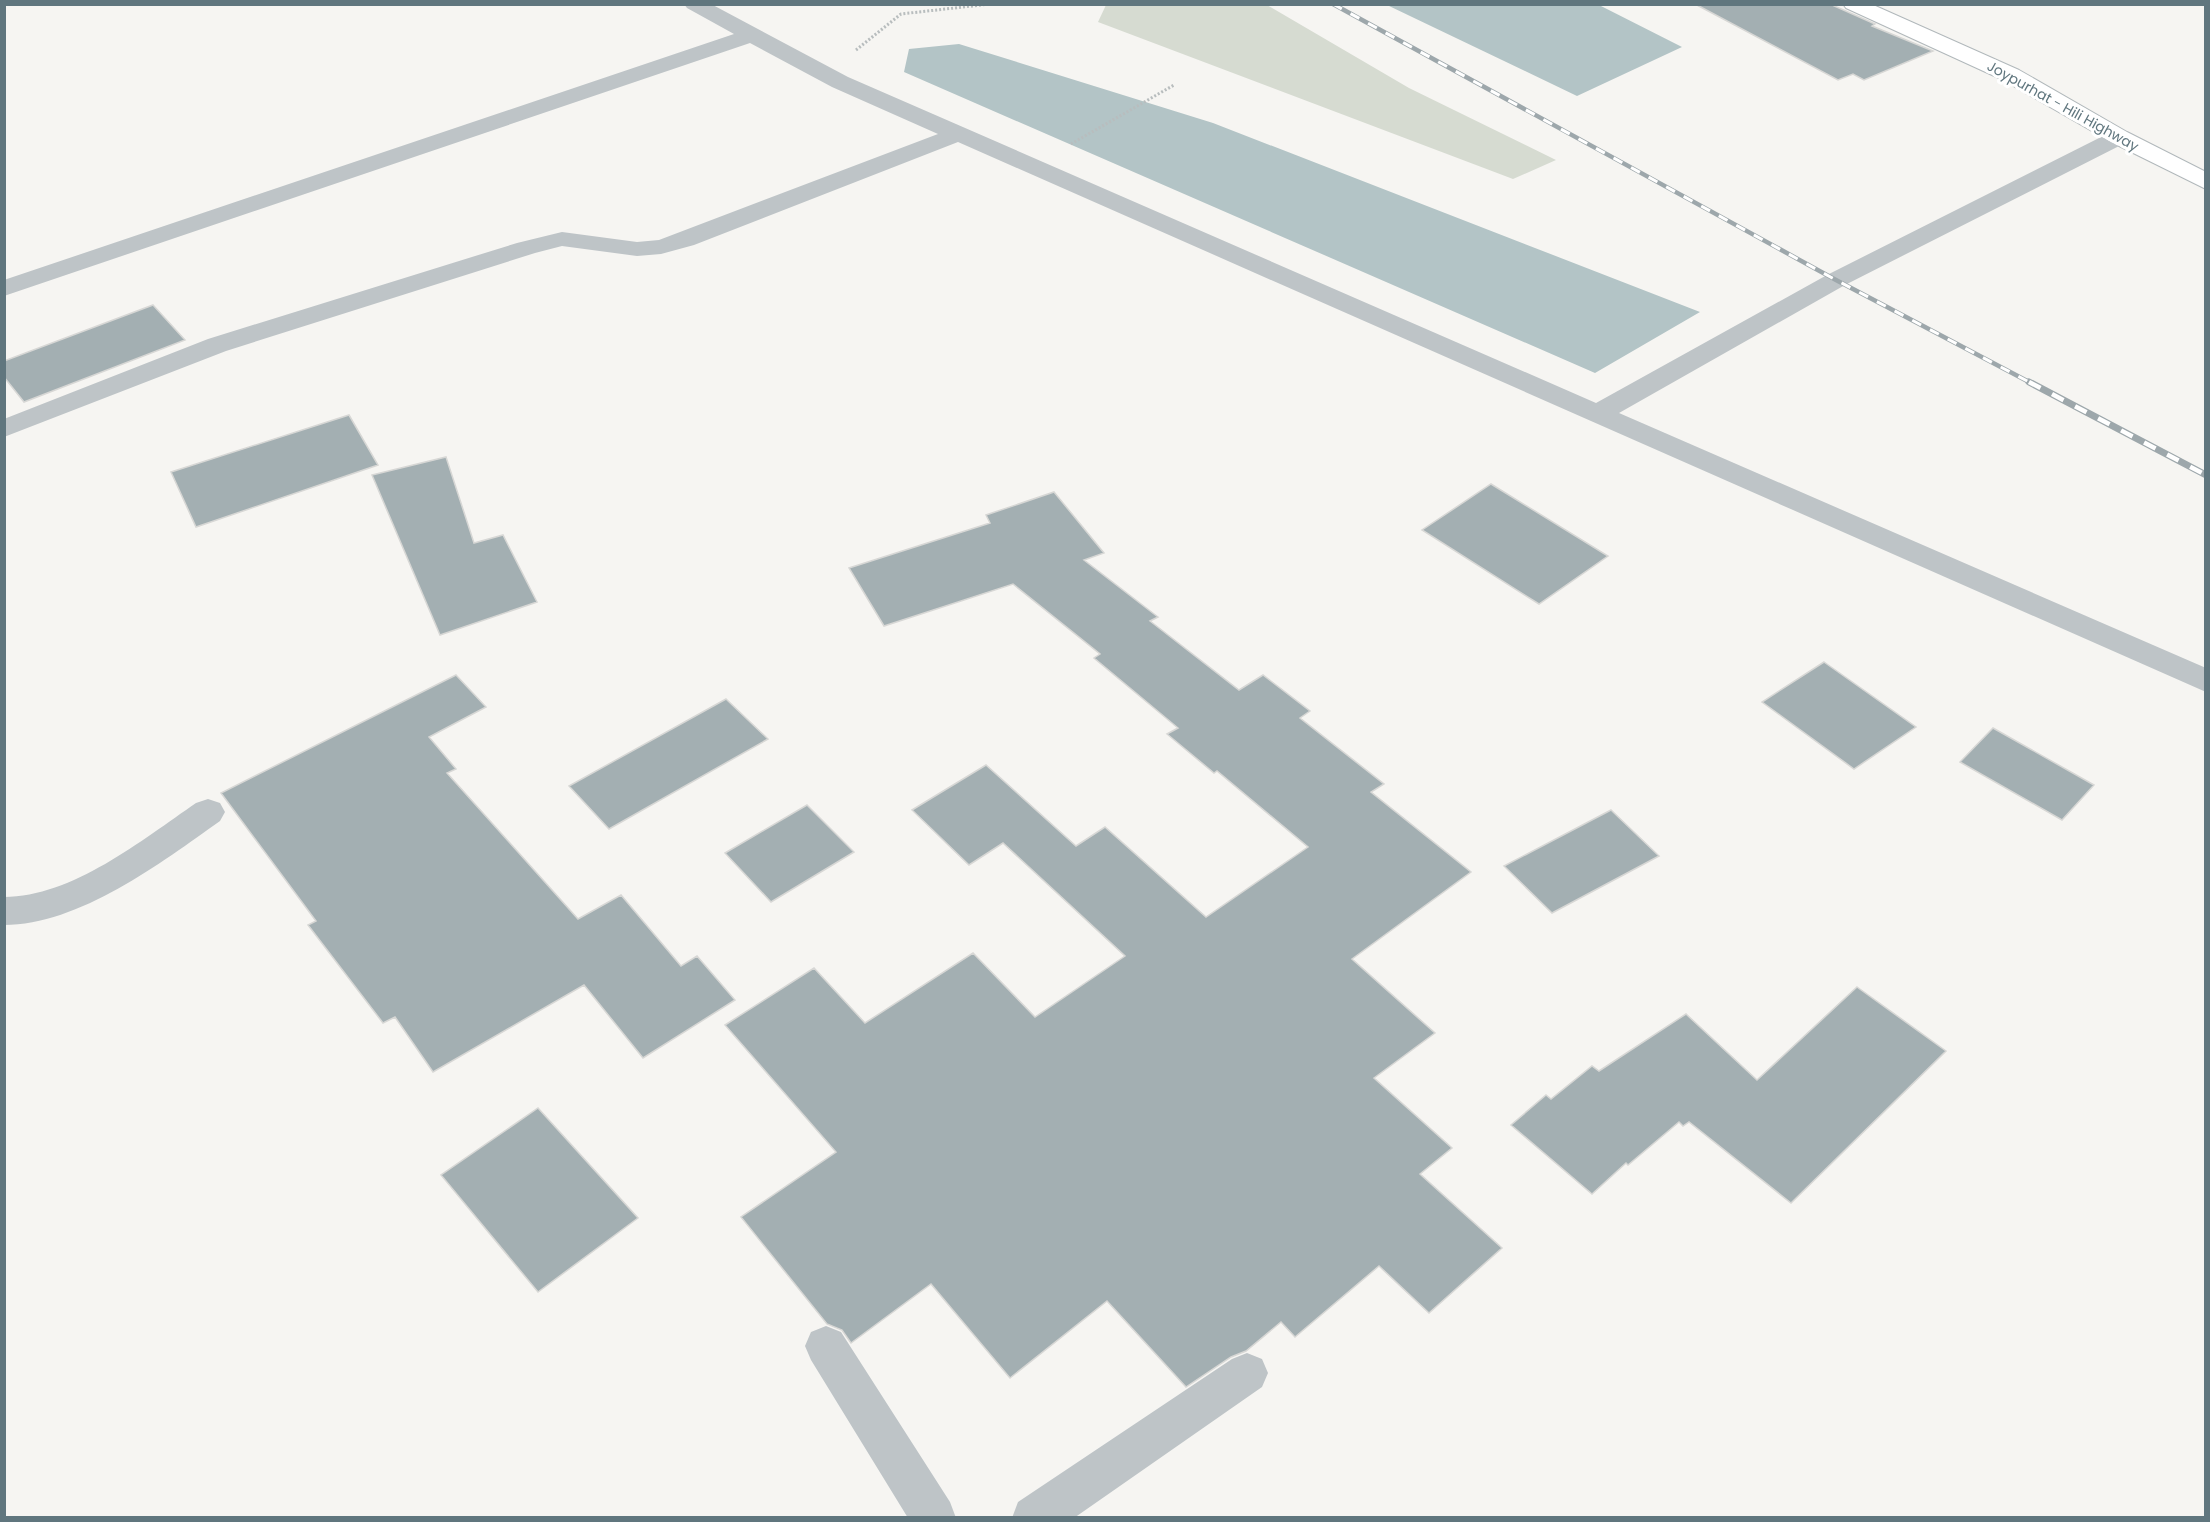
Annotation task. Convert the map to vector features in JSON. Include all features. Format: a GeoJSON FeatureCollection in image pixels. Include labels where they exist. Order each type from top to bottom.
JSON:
{"type":"FeatureCollection","features":[{"type":"Feature","properties":{"kind":"main road","name":"Joypurhat - Hili Highway"},"geometry":{"type":"LineString","coordinates":[[1853,4],[2011,75],[2119,137],[2205,182]]}},
{"type":"Feature","properties":{"kind":"street"},"geometry":{"type":"LineString","coordinates":[[694,4],[825,74],[958,134],[2205,681]]}},
{"type":"Feature","properties":{"kind":"street"},"geometry":{"type":"LineString","coordinates":[[4,289],[752,35]]}},
{"type":"Feature","properties":{"kind":"street"},"geometry":{"type":"LineString","coordinates":[[4,429],[217,345],[526,248],[562,239],[637,249],[677,243],[958,134]]}},
{"type":"Feature","properties":{"kind":"street"},"geometry":{"type":"LineString","coordinates":[[1597,414],[1836,280],[2119,137]]}},
{"type":"Feature","properties":{"kind":"street"},"geometry":{"type":"LineString","coordinates":[[4,911],[27,911],[82,891],[136,862],[208,812]]}},
{"type":"Feature","properties":{"kind":"street"},"geometry":{"type":"LineString","coordinates":[[826,1346],[934,1518]]}},
{"type":"Feature","properties":{"kind":"street"},"geometry":{"type":"LineString","coordinates":[[1034,1518],[1247,1373]]}},
{"type":"Feature","properties":{"kind":"path"},"geometry":{"type":"LineString","coordinates":[[825,74],[901,14],[990,4]]}},
{"type":"Feature","properties":{"kind":"path"},"geometry":{"type":"LineString","coordinates":[[1032,167],[1174,85]]}},
{"type":"Feature","properties":{"kind":"shaded area"},"geometry":{"type":"Polygon","coordinates":[[[1106,5],[1267,5],[1409,88],[1556,160],[1513,179],[1098,22],[1106,5]]]}},
{"type":"Feature","properties":{"kind":"shaded area"},"geometry":{"type":"Polygon","coordinates":[[[1387,5],[1599,5],[1682,47],[1577,96],[1387,5]]]}},
{"type":"Feature","properties":{"kind":"shaded area"},"geometry":{"type":"Polygon","coordinates":[[[959,44],[1213,123],[1700,312],[1595,373],[904,72],[909,49],[959,44]]]}},
{"type":"Feature","properties":{"kind":"building"},"geometry":{"type":"Polygon","coordinates":[[[1695,4],[1830,4],[1875,24],[1872,26],[1933,51],[1864,80],[1853,74],[1838,80],[1695,4]]]}},
{"type":"Feature","properties":{"kind":"building"},"geometry":{"type":"Polygon","coordinates":[[[153,305],[185,340],[24,402],[4,377],[4,361],[153,305]]]}},
{"type":"Feature","properties":{"kind":"building"},"geometry":{"type":"Polygon","coordinates":[[[349,415],[378,465],[196,527],[171,472],[349,415]]]}},
{"type":"Feature","properties":{"kind":"building"},"geometry":{"type":"Polygon","coordinates":[[[446,457],[474,543],[503,535],[537,602],[440,635],[372,475],[446,457]]]}},
{"type":"Feature","properties":{"kind":"building"},"geometry":{"type":"Polygon","coordinates":[[[1491,484],[1608,556],[1539,604],[1422,530],[1491,484]]]}},
{"type":"Feature","properties":{"kind":"building"},"geometry":{"type":"Polygon","coordinates":[[[1054,492],[1104,553],[1084,560],[1158,617],[1150,621],[1239,690],[1263,675],[1310,711],[1300,718],[1384,784],[1371,792],[1471,872],[1352,959],[1435,1033],[1374,1078],[1452,1148],[1420,1174],[1502,1248],[1429,1313],[1379,1266],[1295,1337],[1281,1322],[1246,1351],[1231,1357],[1186,1387],[1107,1301],[1010,1378],[931,1284],[851,1343],[842,1330],[827,1324],[741,1217],[836,1152],[725,1025],[814,968],[865,1023],[973,953],[1035,1017],[1125,956],[1003,843],[969,865],[912,810],[986,765],[1076,846],[1105,827],[1206,917],[1308,847],[1217,771],[1214,773],[1167,734],[1178,728],[1094,658],[1100,654],[1013,584],[884,626],[849,568],[990,523],[986,515],[1054,492]]]}},
{"type":"Feature","properties":{"kind":"building"},"geometry":{"type":"Polygon","coordinates":[[[1824,662],[1916,727],[1854,769],[1762,702],[1824,662]]]}},
{"type":"Feature","properties":{"kind":"building"},"geometry":{"type":"Polygon","coordinates":[[[456,675],[486,707],[429,737],[456,769],[447,773],[578,919],[621,895],[681,966],[697,956],[735,1000],[643,1058],[584,985],[433,1072],[395,1017],[383,1023],[308,925],[316,921],[221,793],[456,675]]]}},
{"type":"Feature","properties":{"kind":"building"},"geometry":{"type":"Polygon","coordinates":[[[726,699],[768,739],[609,829],[569,786],[726,699]]]}},
{"type":"Feature","properties":{"kind":"building"},"geometry":{"type":"Polygon","coordinates":[[[1993,728],[2094,785],[2062,820],[1960,762],[1993,728]]]}},
{"type":"Feature","properties":{"kind":"building"},"geometry":{"type":"Polygon","coordinates":[[[807,805],[854,852],[771,902],[725,853],[807,805]]]}},
{"type":"Feature","properties":{"kind":"building"},"geometry":{"type":"Polygon","coordinates":[[[1611,810],[1659,856],[1552,913],[1504,866],[1611,810]]]}},
{"type":"Feature","properties":{"kind":"building"},"geometry":{"type":"Polygon","coordinates":[[[1857,987],[1946,1051],[1791,1203],[1689,1122],[1683,1126],[1679,1122],[1628,1165],[1626,1163],[1592,1194],[1511,1125],[1546,1095],[1551,1099],[1592,1066],[1599,1071],[1686,1014],[1757,1080],[1857,987]]]}},
{"type":"Feature","properties":{"kind":"building"},"geometry":{"type":"Polygon","coordinates":[[[538,1108],[638,1218],[538,1292],[441,1175],[538,1108]]]}},
{"type":"Feature","properties":{"kind":"railway"},"geometry":{"type":"LineString","coordinates":[[1333,4],[1836,280],[2031,383]]}},
{"type":"Feature","properties":{"kind":"railway"},"geometry":{"type":"LineString","coordinates":[[2029,382],[2206,475]]}}]}
